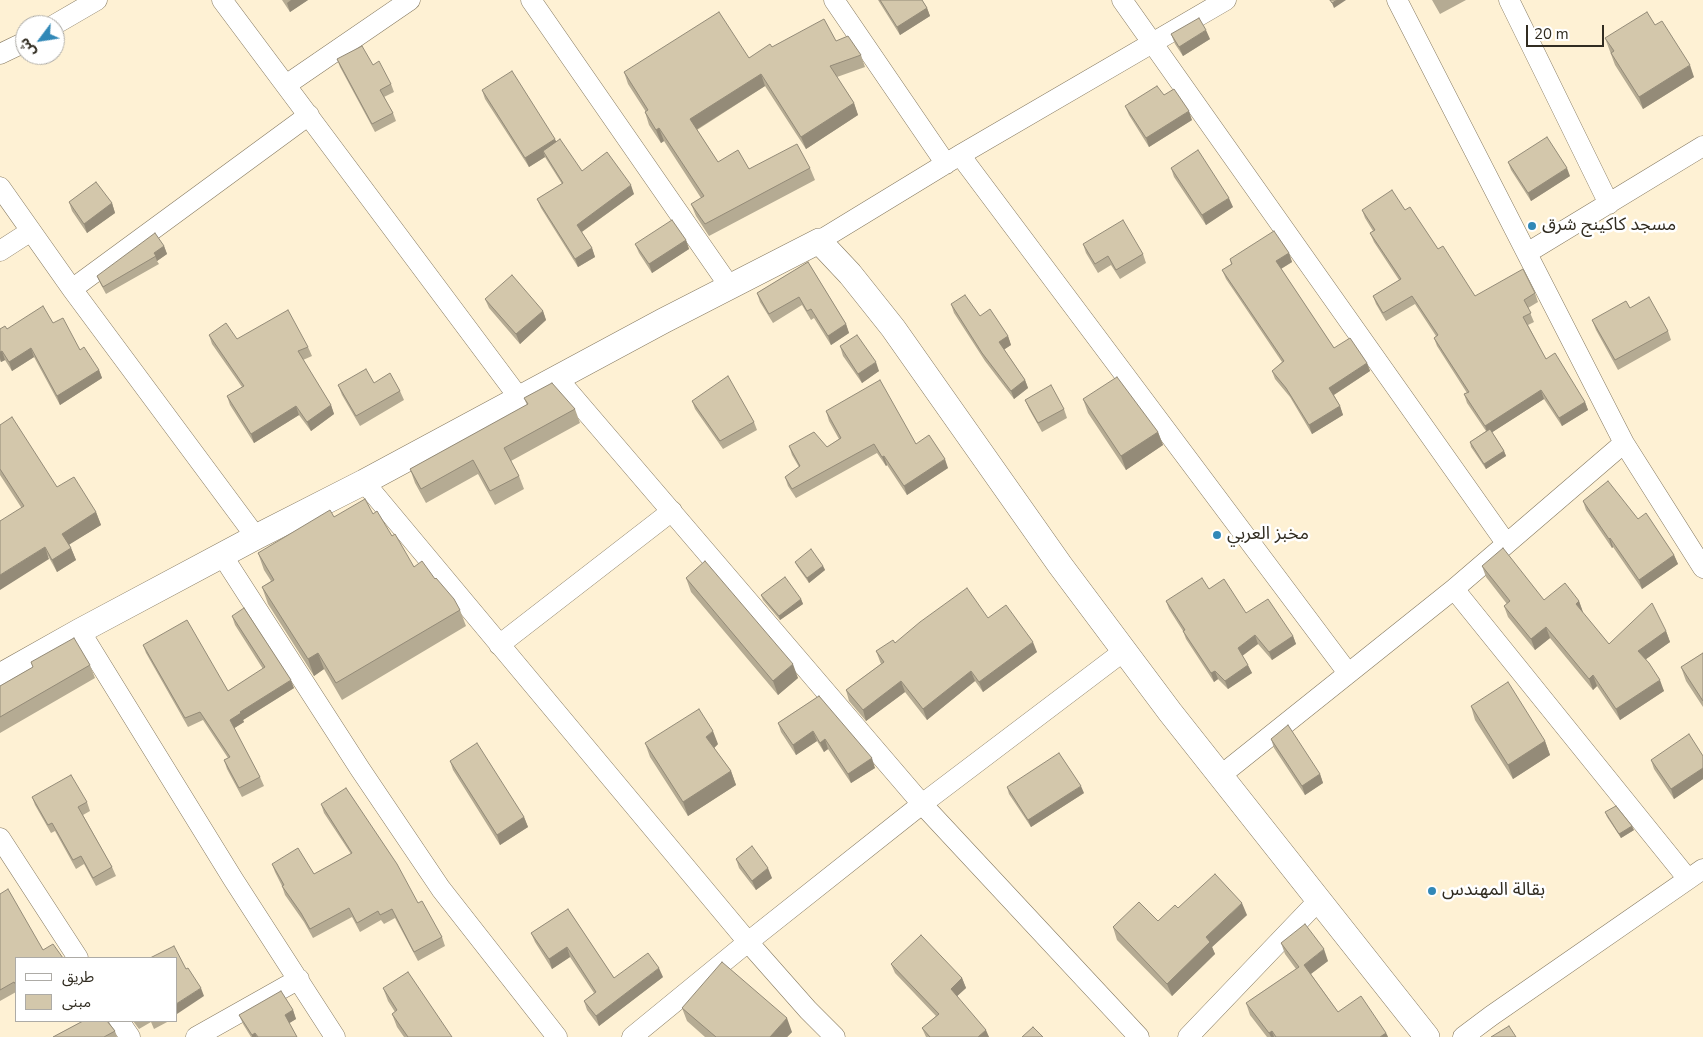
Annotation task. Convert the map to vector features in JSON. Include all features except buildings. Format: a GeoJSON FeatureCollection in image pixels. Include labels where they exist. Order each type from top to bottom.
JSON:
{"type":"FeatureCollection","features":[{"type":"Feature","properties":{"kind":"street"},"geometry":{"type":"LineString","coordinates":[[65,19],[97,0]]}},
{"type":"Feature","properties":{"kind":"street"},"geometry":{"type":"LineString","coordinates":[[222,0],[520,399]]}},
{"type":"Feature","properties":{"kind":"street"},"geometry":{"type":"LineString","coordinates":[[286,85],[410,0]]}},
{"type":"Feature","properties":{"kind":"street"},"geometry":{"type":"LineString","coordinates":[[531,0],[730,287]]}},
{"type":"Feature","properties":{"kind":"street"},"geometry":{"type":"LineString","coordinates":[[834,0],[953,159],[1348,673]]}},
{"type":"Feature","properties":{"kind":"street"},"geometry":{"type":"LineString","coordinates":[[1122,0],[1506,544]]}},
{"type":"Feature","properties":{"kind":"street"},"geometry":{"type":"LineString","coordinates":[[0,676],[222,555],[364,482],[663,321],[819,241],[953,159],[1226,0]]}},
{"type":"Feature","properties":{"kind":"street"},"geometry":{"type":"LineString","coordinates":[[1397,0],[1624,443],[1703,568]]}},
{"type":"Feature","properties":{"kind":"street"},"geometry":{"type":"LineString","coordinates":[[1508,0],[1609,204]]}},
{"type":"Feature","properties":{"kind":"street"},"geometry":{"type":"LineString","coordinates":[[0,54],[15,47]]}},
{"type":"Feature","properties":{"kind":"street"},"geometry":{"type":"LineString","coordinates":[[72,289],[308,115]]}},
{"type":"Feature","properties":{"kind":"street"},"geometry":{"type":"LineString","coordinates":[[1527,253],[1703,146]]}},
{"type":"Feature","properties":{"kind":"street"},"geometry":{"type":"LineString","coordinates":[[0,186],[72,289],[256,537]]}},
{"type":"Feature","properties":{"kind":"street"},"geometry":{"type":"LineString","coordinates":[[0,251],[31,231]]}},
{"type":"Feature","properties":{"kind":"street"},"geometry":{"type":"LineString","coordinates":[[819,241],[850,274],[893,328],[1039,535],[1124,651],[1318,901],[1427,1037]]}},
{"type":"Feature","properties":{"kind":"street"},"geometry":{"type":"LineString","coordinates":[[558,379],[922,804],[1140,1037]]}},
{"type":"Feature","properties":{"kind":"street"},"geometry":{"type":"LineString","coordinates":[[1220,776],[1454,589],[1624,443]]}},
{"type":"Feature","properties":{"kind":"street"},"geometry":{"type":"LineString","coordinates":[[364,482],[748,942],[808,1010],[836,1037]]}},
{"type":"Feature","properties":{"kind":"street"},"geometry":{"type":"LineString","coordinates":[[499,645],[672,510]]}},
{"type":"Feature","properties":{"kind":"street"},"geometry":{"type":"LineString","coordinates":[[222,555],[441,889],[557,1037]]}},
{"type":"Feature","properties":{"kind":"street"},"geometry":{"type":"LineString","coordinates":[[1454,589],[1696,874],[1462,1037]]}},
{"type":"Feature","properties":{"kind":"street"},"geometry":{"type":"LineString","coordinates":[[80,631],[335,1037]]}},
{"type":"Feature","properties":{"kind":"street"},"geometry":{"type":"LineString","coordinates":[[632,1037],[922,804],[1124,651]]}},
{"type":"Feature","properties":{"kind":"street"},"geometry":{"type":"LineString","coordinates":[[0,838],[77,957]]}},
{"type":"Feature","properties":{"kind":"street"},"geometry":{"type":"LineString","coordinates":[[1188,1037],[1318,901]]}},
{"type":"Feature","properties":{"kind":"street"},"geometry":{"type":"LineString","coordinates":[[196,1037],[299,979]]}},
{"type":"Feature","properties":{"kind":"street"},"geometry":{"type":"LineString","coordinates":[[120,1022],[130,1037]]}},
{"type":"Feature","properties":{"kind":"place","name":"مسجد كاكينج شرق"},"geometry":{"type":"Point","coordinates":[1532,226]}},
{"type":"Feature","properties":{"kind":"place","name":"مخبز العربي"},"geometry":{"type":"Point","coordinates":[1217,535]}},
{"type":"Feature","properties":{"kind":"place","name":"بقالة المهندس"},"geometry":{"type":"Point","coordinates":[1432,891]}}]}
